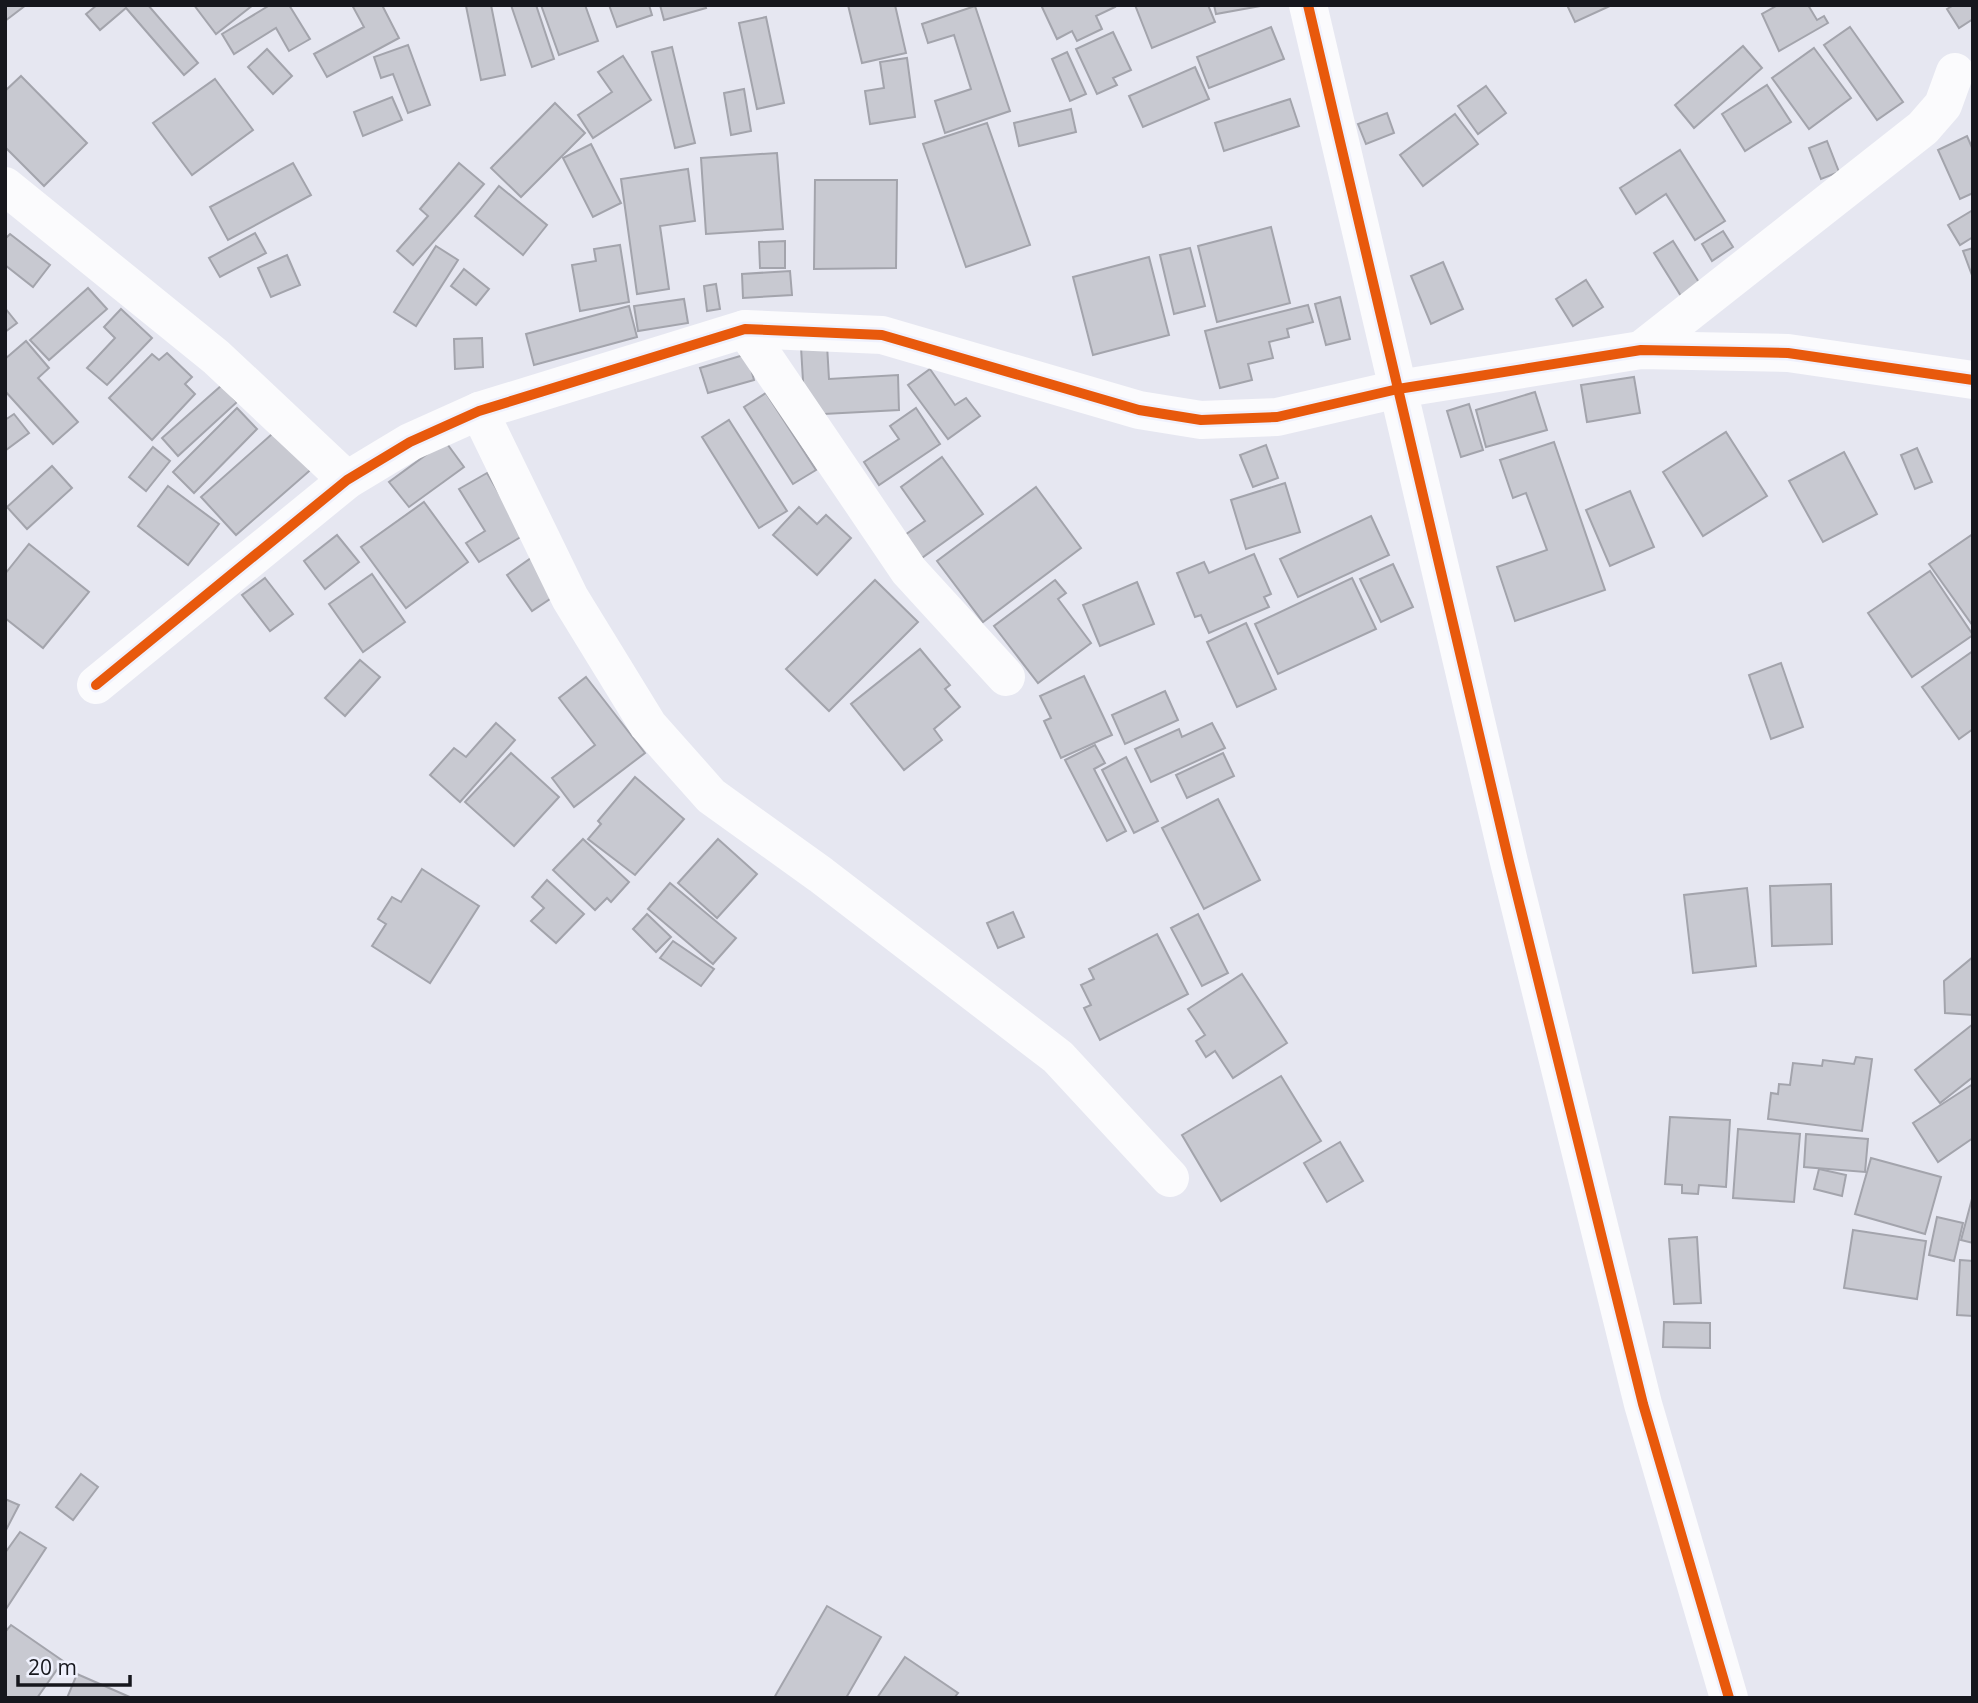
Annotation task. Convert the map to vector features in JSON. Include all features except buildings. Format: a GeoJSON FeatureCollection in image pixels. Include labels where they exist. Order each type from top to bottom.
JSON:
{"type":"FeatureCollection","features":[{"type":"Feature","properties":{"kind":"street"},"geometry":{"type":"LineString","coordinates":[[1308,5],[1509,862],[1643,1404],[1730,1698]]}},
{"type":"Feature","properties":{"kind":"street"},"geometry":{"type":"LineString","coordinates":[[1641,350],[1923,128],[1943,105],[1955,72]]}},
{"type":"Feature","properties":{"kind":"street"},"geometry":{"type":"LineString","coordinates":[[5,186],[216,357],[347,480]]}},
{"type":"Feature","properties":{"kind":"street"},"geometry":{"type":"LineString","coordinates":[[744,329],[909,571],[1006,677]]}},
{"type":"Feature","properties":{"kind":"street"},"geometry":{"type":"LineString","coordinates":[[96,685],[347,480],[410,442],[479,411],[744,329],[882,335],[1139,410],[1201,420],[1277,417],[1398,389],[1641,350],[1788,354],[1972,380]]}},
{"type":"Feature","properties":{"kind":"street"},"geometry":{"type":"LineString","coordinates":[[479,411],[570,598],[648,725],[711,796],[821,874],[1058,1056],[1170,1178]]}},
{"type":"Feature","properties":{"kind":"cycle path"},"geometry":{"type":"LineString","coordinates":[[1308,5],[1509,862],[1643,1404],[1729,1698]]}},
{"type":"Feature","properties":{"kind":"cycle path"},"geometry":{"type":"LineString","coordinates":[[96,685],[347,480],[410,442],[479,411],[745,329],[882,335],[1139,410],[1201,420],[1277,417],[1398,389],[1641,350],[1788,353],[1973,380]]}}]}
